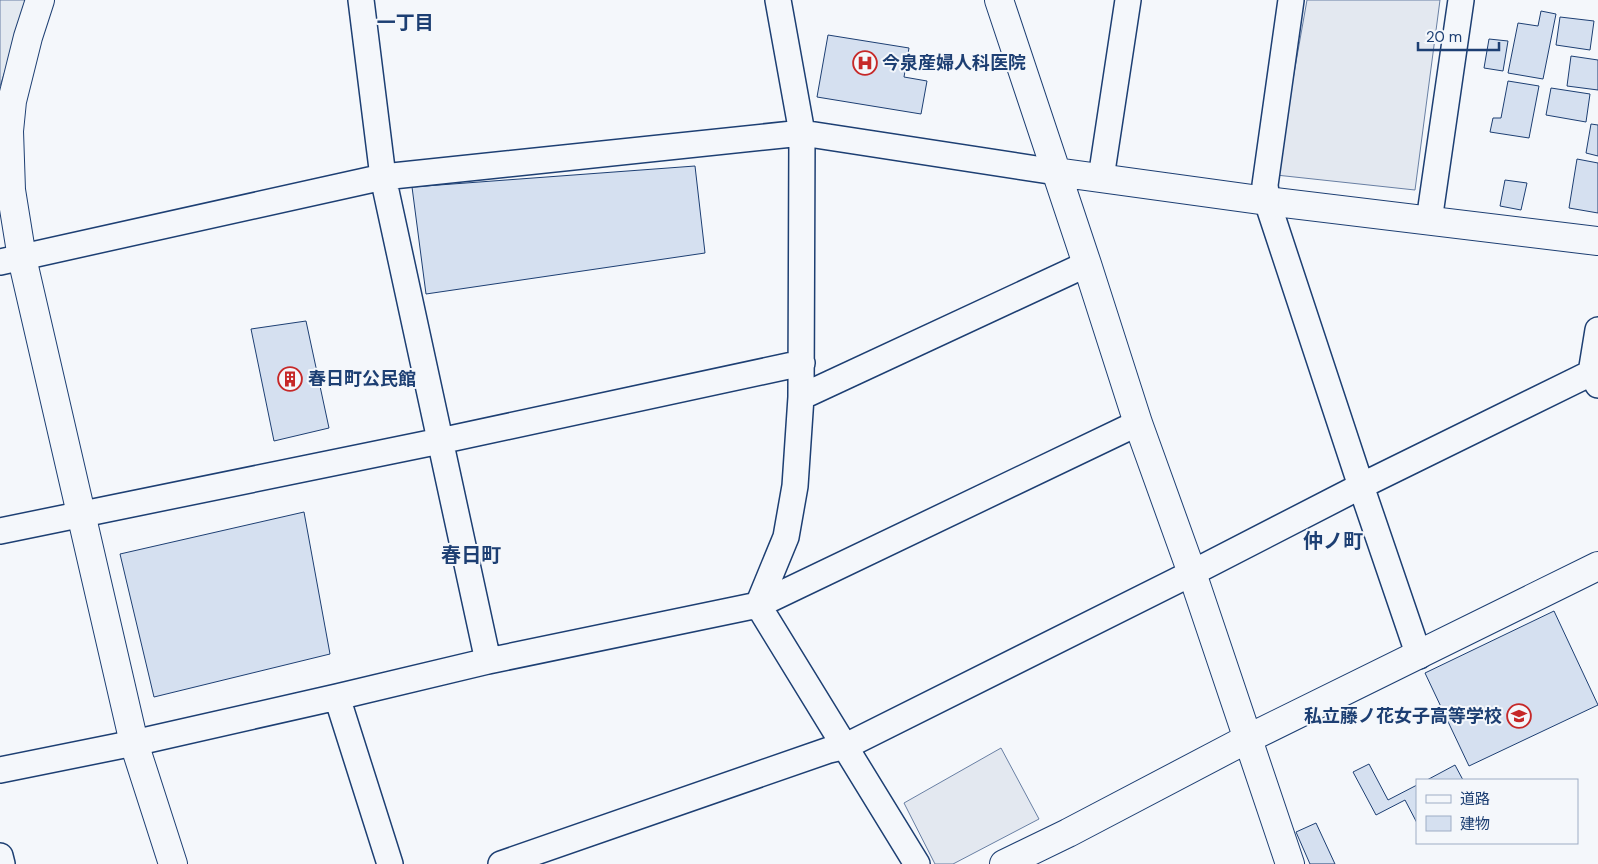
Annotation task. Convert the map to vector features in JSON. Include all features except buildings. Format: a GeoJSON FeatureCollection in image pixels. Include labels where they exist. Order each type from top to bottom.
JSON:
{"type":"FeatureCollection","features":[{"type":"Feature","properties":{"kind":"street"},"geometry":{"type":"LineString","coordinates":[[40,0],[28,37],[4,130],[11,190],[11,260],[81,514],[134,743],[173,864]]}},
{"type":"Feature","properties":{"kind":"street"},"geometry":{"type":"LineString","coordinates":[[362,0],[384,177],[488,661]]}},
{"type":"Feature","properties":{"kind":"street"},"geometry":{"type":"LineString","coordinates":[[758,605],[786,537],[795,486],[801,397],[802,133],[778,0]]}},
{"type":"Feature","properties":{"kind":"street"},"geometry":{"type":"LineString","coordinates":[[999,0],[1138,423],[1192,573],[1290,864]]}},
{"type":"Feature","properties":{"kind":"street"},"geometry":{"type":"LineString","coordinates":[[1101,178],[1128,0]]}},
{"type":"Feature","properties":{"kind":"street"},"geometry":{"type":"LineString","coordinates":[[1291,0],[1265,185],[1267,201],[1419,656]]}},
{"type":"Feature","properties":{"kind":"street"},"geometry":{"type":"LineString","coordinates":[[1429,221],[1461,0]]}},
{"type":"Feature","properties":{"kind":"street"},"geometry":{"type":"LineString","coordinates":[[11,260],[384,177],[802,133],[1056,172],[1267,201],[1598,241]]}},
{"type":"Feature","properties":{"kind":"street"},"geometry":{"type":"LineString","coordinates":[[801,397],[1087,264]]}},
{"type":"Feature","properties":{"kind":"street"},"geometry":{"type":"LineString","coordinates":[[500,864],[829,750],[846,746],[1361,486],[1595,379],[1598,330]]}},
{"type":"Feature","properties":{"kind":"street"},"geometry":{"type":"LineString","coordinates":[[0,531],[440,441],[802,363]]}},
{"type":"Feature","properties":{"kind":"street"},"geometry":{"type":"LineString","coordinates":[[0,770],[134,743],[488,661],[758,605],[1138,423]]}},
{"type":"Feature","properties":{"kind":"street"},"geometry":{"type":"LineString","coordinates":[[1004,864],[1247,740],[1598,566]]}},
{"type":"Feature","properties":{"kind":"street"},"geometry":{"type":"LineString","coordinates":[[758,605],[917,864]]}},
{"type":"Feature","properties":{"kind":"street"},"geometry":{"type":"LineString","coordinates":[[336,697],[390,864]]}},
{"type":"Feature","properties":{"kind":"street"},"geometry":{"type":"LineString","coordinates":[[0,856],[2,864]]}},
{"type":"Feature","properties":{"kind":"shaded area"},"geometry":{"type":"Polygon","coordinates":[[[0,0],[29,0],[0,86],[0,0]]]}},
{"type":"Feature","properties":{"kind":"shaded area"},"geometry":{"type":"Polygon","coordinates":[[[1307,0],[1440,0],[1415,190],[1276,175],[1307,0]]]}},
{"type":"Feature","properties":{"kind":"shaded area"},"geometry":{"type":"Polygon","coordinates":[[[1001,748],[1039,819],[953,864],[935,864],[904,803],[1001,748]]]}},
{"type":"Feature","properties":{"kind":"place","name":"今泉産婦人科医院"},"geometry":{"type":"Point","coordinates":[865,63]}},
{"type":"Feature","properties":{"kind":"place","name":"春日町公民館"},"geometry":{"type":"Point","coordinates":[290,379]}},
{"type":"Feature","properties":{"kind":"place","name":"私立藤ノ花女子高等学校"},"geometry":{"type":"Point","coordinates":[1519,716]}},
{"type":"Feature","properties":{"kind":"district","name":"一丁目"},"geometry":{"type":"Point","coordinates":[405,22]}},
{"type":"Feature","properties":{"kind":"district","name":"仲ノ町"},"geometry":{"type":"Point","coordinates":[1333,541]}},
{"type":"Feature","properties":{"kind":"district","name":"春日町"},"geometry":{"type":"Point","coordinates":[471,555]}}]}
